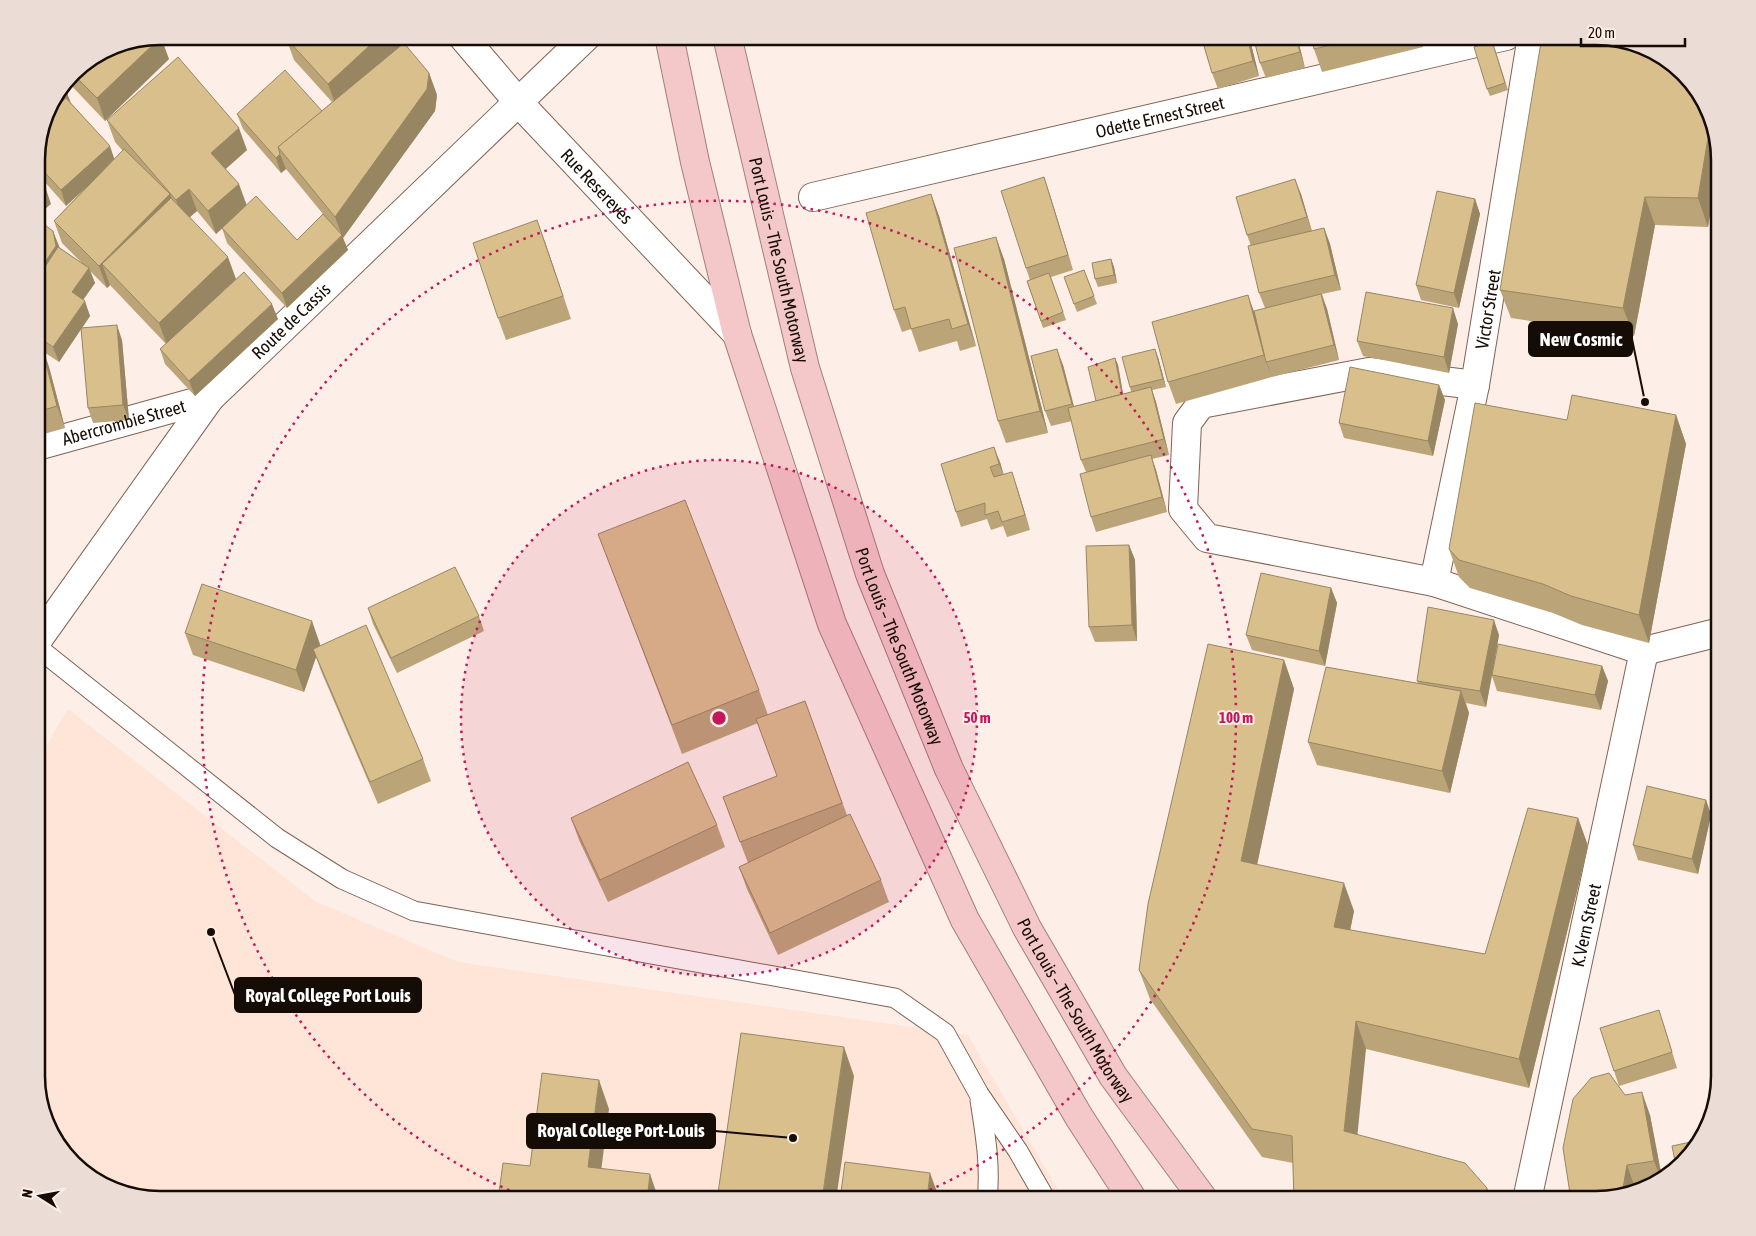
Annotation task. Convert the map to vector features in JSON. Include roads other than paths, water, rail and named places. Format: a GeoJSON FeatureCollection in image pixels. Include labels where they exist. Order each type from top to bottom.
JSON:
{"type":"FeatureCollection","features":[{"type":"Feature","properties":{"kind":"highway"},"geometry":{"type":"LineString","coordinates":[[671,45],[695,162],[737,334],[832,624],[965,920],[1079,1118],[1128,1191]]}},
{"type":"Feature","properties":{"kind":"highway","name":"Port Louis – The South Motorway"},"geometry":{"type":"LineString","coordinates":[[729,45],[805,368],[870,574],[945,760],[1026,928],[1113,1076],[1197,1191]]}},
{"type":"Feature","properties":{"kind":"street","name":"Rue Resereves"},"geometry":{"type":"LineString","coordinates":[[470,45],[519,103],[737,334]]}},
{"type":"Feature","properties":{"kind":"street","name":"Route de Cassis"},"geometry":{"type":"LineString","coordinates":[[45,628],[210,398],[578,45]]}},
{"type":"Feature","properties":{"kind":"street","name":"Odette Ernest Street"},"geometry":{"type":"LineString","coordinates":[[813,196],[1467,45]]}},
{"type":"Feature","properties":{"kind":"street","name":"Victor Street"},"geometry":{"type":"LineString","coordinates":[[1434,582],[1475,385],[1531,45]]}},
{"type":"Feature","properties":{"kind":"street"},"geometry":{"type":"LineString","coordinates":[[1475,385],[1369,372],[1201,404],[1187,423],[1183,508],[1207,538],[1434,582],[1644,651],[1711,634]]}},
{"type":"Feature","properties":{"kind":"street","name":"Abercrombie Street"},"geometry":{"type":"LineString","coordinates":[[45,444],[210,398]]}},
{"type":"Feature","properties":{"kind":"street","name":"K.Vern Street"},"geometry":{"type":"LineString","coordinates":[[1529,1191],[1644,651]]}},
{"type":"Feature","properties":{"kind":"lane"},"geometry":{"type":"LineString","coordinates":[[45,654],[277,838],[342,879],[414,911],[894,998],[945,1033],[978,1094],[1018,1151],[1041,1191]]}},
{"type":"Feature","properties":{"kind":"lane"},"geometry":{"type":"LineString","coordinates":[[978,1094],[986,1141],[988,1191]]}},
{"type":"Feature","properties":{"kind":"place","name":"New Cosmic"},"geometry":{"type":"Point","coordinates":[1645,402]}},
{"type":"Feature","properties":{"kind":"place","name":"Royal College Port Louis"},"geometry":{"type":"Point","coordinates":[211,932]}},
{"type":"Feature","properties":{"kind":"place","name":"Royal College Port-Louis"},"geometry":{"type":"Point","coordinates":[793,1138]}}]}
